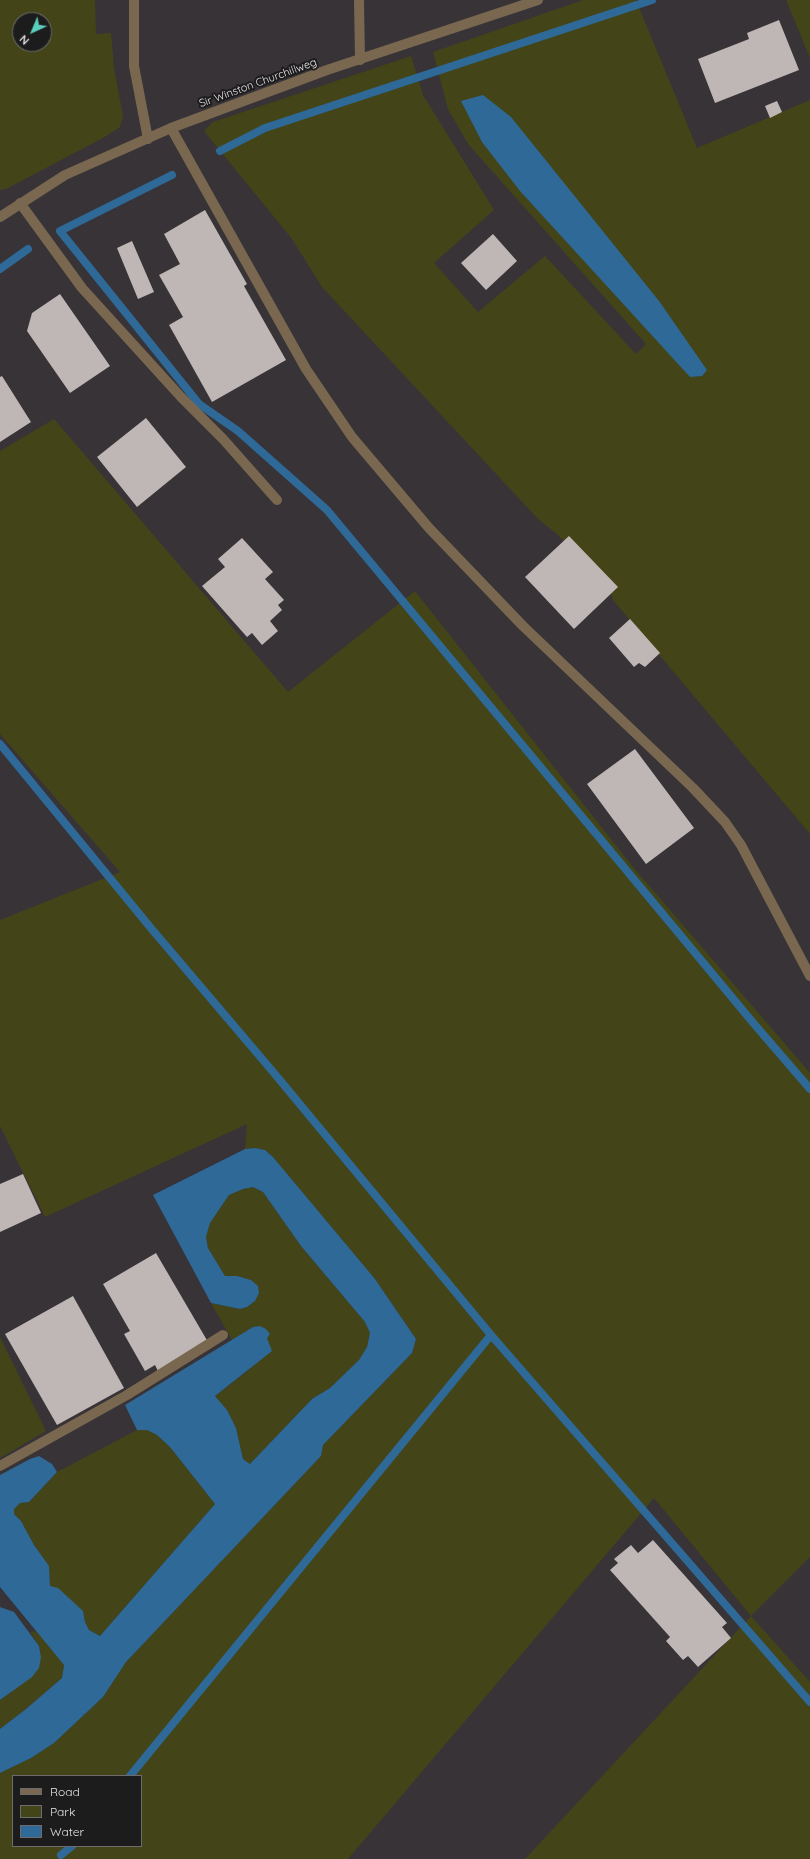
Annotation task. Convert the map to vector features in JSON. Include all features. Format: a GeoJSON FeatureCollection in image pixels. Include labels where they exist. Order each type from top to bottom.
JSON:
{"type":"FeatureCollection","features":[{"type":"Feature","properties":{"kind":"street"},"geometry":{"type":"LineString","coordinates":[[134,0],[134,66],[148,139]]}},
{"type":"Feature","properties":{"kind":"street"},"geometry":{"type":"LineString","coordinates":[[359,0],[360,60]]}},
{"type":"Feature","properties":{"kind":"street","name":"Sir Winston Churchillweg"},"geometry":{"type":"LineString","coordinates":[[0,217],[65,175],[171,128],[327,70],[538,0]]}},
{"type":"Feature","properties":{"kind":"street"},"geometry":{"type":"LineString","coordinates":[[171,128],[306,369],[352,437],[429,528],[518,621],[693,788],[725,822],[741,845],[810,976]]}},
{"type":"Feature","properties":{"kind":"street"},"geometry":{"type":"LineString","coordinates":[[20,203],[82,288],[181,397],[223,439],[277,500]]}},
{"type":"Feature","properties":{"kind":"street"},"geometry":{"type":"LineString","coordinates":[[0,1466],[127,1395],[223,1335]]}},
{"type":"Feature","properties":{"kind":"green space"},"geometry":{"type":"Polygon","coordinates":[[[0,0],[95,0],[96,34],[111,33],[114,68],[123,116],[120,127],[103,138],[6,189],[0,190],[0,0]]]}},
{"type":"Feature","properties":{"kind":"green space"},"geometry":{"type":"Polygon","coordinates":[[[583,0],[636,0],[697,148],[810,100],[810,834],[613,600],[608,586],[557,534],[538,519],[322,287],[292,239],[204,131],[213,122],[411,56],[423,95],[494,210],[434,263],[478,312],[545,256],[636,354],[646,344],[468,144],[448,109],[433,52],[583,0]]]}},
{"type":"Feature","properties":{"kind":"green space"},"geometry":{"type":"Polygon","coordinates":[[[786,0],[810,0],[810,58],[786,0]]]}},
{"type":"Feature","properties":{"kind":"green space"},"geometry":{"type":"Polygon","coordinates":[[[54,419],[288,692],[415,591],[633,867],[810,1073],[810,1557],[751,1616],[654,1498],[348,1859],[0,1859],[0,1773],[31,1758],[54,1743],[103,1697],[126,1662],[321,1456],[323,1445],[412,1353],[416,1339],[375,1279],[273,1157],[265,1150],[255,1148],[245,1149],[247,1124],[45,1217],[0,1126],[0,920],[120,872],[0,734],[0,451],[54,419]]]}},
{"type":"Feature","properties":{"kind":"green space"},"geometry":{"type":"Polygon","coordinates":[[[253,1187],[263,1192],[301,1246],[365,1322],[370,1333],[367,1347],[359,1360],[330,1388],[312,1399],[250,1464],[243,1459],[236,1428],[227,1410],[215,1396],[250,1369],[253,1327],[232,1340],[211,1303],[240,1309],[247,1307],[255,1301],[259,1293],[258,1287],[251,1280],[237,1276],[225,1276],[208,1248],[206,1237],[210,1223],[229,1195],[243,1189],[253,1187]]]}},
{"type":"Feature","properties":{"kind":"green space"},"geometry":{"type":"Polygon","coordinates":[[[0,1337],[46,1431],[0,1458],[0,1337]]]}},
{"type":"Feature","properties":{"kind":"green space"},"geometry":{"type":"Polygon","coordinates":[[[137,1430],[147,1430],[157,1435],[170,1447],[215,1504],[100,1636],[89,1630],[85,1622],[83,1611],[50,1586],[49,1566],[34,1545],[21,1521],[14,1514],[14,1509],[20,1503],[29,1502],[57,1472],[137,1430]]]}},
{"type":"Feature","properties":{"kind":"green space"},"geometry":{"type":"Polygon","coordinates":[[[751,1616],[810,1682],[810,1859],[525,1859],[751,1616]]]}},
{"type":"Feature","properties":{"kind":"green space"},"geometry":{"type":"Polygon","coordinates":[[[36,1631],[64,1664],[62,1678],[0,1729],[0,1700],[9,1694],[41,1657],[39,1646],[30,1632],[36,1631]]]}},
{"type":"Feature","properties":{"kind":"water"},"geometry":{"type":"Polygon","coordinates":[[[483,95],[511,117],[659,301],[707,370],[702,376],[690,377],[520,191],[482,142],[461,101],[483,95]]]}},
{"type":"Feature","properties":{"kind":"water"},"geometry":{"type":"Polygon","coordinates":[[[255,1148],[265,1150],[273,1157],[375,1279],[416,1339],[412,1353],[323,1445],[321,1456],[126,1662],[103,1697],[54,1743],[31,1758],[0,1773],[0,1729],[62,1678],[64,1665],[0,1587],[0,1475],[30,1459],[39,1456],[52,1464],[57,1472],[29,1502],[20,1503],[14,1509],[14,1514],[21,1521],[34,1545],[49,1566],[50,1586],[58,1588],[83,1611],[85,1622],[89,1630],[100,1636],[215,1504],[170,1447],[157,1435],[147,1430],[137,1430],[125,1405],[253,1327],[260,1326],[266,1329],[270,1334],[267,1338],[272,1351],[215,1396],[227,1410],[236,1428],[243,1459],[250,1464],[312,1399],[330,1388],[359,1360],[367,1347],[370,1333],[365,1322],[301,1246],[263,1192],[253,1187],[243,1189],[229,1195],[210,1223],[206,1237],[208,1248],[225,1276],[237,1276],[251,1280],[258,1286],[259,1293],[255,1301],[247,1307],[240,1309],[211,1303],[153,1195],[245,1149],[255,1148]]]}},
{"type":"Feature","properties":{"kind":"water"},"geometry":{"type":"Polygon","coordinates":[[[0,1607],[14,1612],[39,1646],[41,1657],[39,1668],[32,1677],[0,1700],[0,1607]]]}},
{"type":"Feature","properties":{"kind":"building"},"geometry":{"type":"Polygon","coordinates":[[[779,20],[799,70],[715,103],[698,59],[749,39],[747,33],[779,20]]]}},
{"type":"Feature","properties":{"kind":"building"},"geometry":{"type":"Polygon","coordinates":[[[777,101],[782,112],[770,118],[765,106],[777,101]]]}},
{"type":"Feature","properties":{"kind":"building"},"geometry":{"type":"Polygon","coordinates":[[[205,210],[247,284],[244,286],[286,360],[212,402],[169,325],[183,317],[159,275],[180,264],[164,234],[205,210]]]}},
{"type":"Feature","properties":{"kind":"building"},"geometry":{"type":"Polygon","coordinates":[[[493,234],[517,261],[486,290],[461,263],[493,234]]]}},
{"type":"Feature","properties":{"kind":"building"},"geometry":{"type":"Polygon","coordinates":[[[132,241],[154,292],[138,299],[117,248],[132,241]]]}},
{"type":"Feature","properties":{"kind":"building"},"geometry":{"type":"Polygon","coordinates":[[[60,294],[110,366],[70,393],[27,331],[32,313],[60,294]]]}},
{"type":"Feature","properties":{"kind":"building"},"geometry":{"type":"Polygon","coordinates":[[[2,376],[31,422],[0,442],[0,377],[2,376]]]}},
{"type":"Feature","properties":{"kind":"building"},"geometry":{"type":"Polygon","coordinates":[[[146,418],[186,467],[137,507],[97,457],[146,418]]]}},
{"type":"Feature","properties":{"kind":"building"},"geometry":{"type":"Polygon","coordinates":[[[569,536],[618,587],[574,629],[525,577],[569,536]]]}},
{"type":"Feature","properties":{"kind":"building"},"geometry":{"type":"Polygon","coordinates":[[[242,538],[273,572],[265,579],[284,600],[278,605],[282,610],[270,621],[278,631],[262,645],[252,633],[247,637],[202,586],[225,567],[218,559],[242,538]]]}},
{"type":"Feature","properties":{"kind":"building"},"geometry":{"type":"Polygon","coordinates":[[[630,619],[660,653],[645,667],[639,663],[634,667],[609,638],[630,619]]]}},
{"type":"Feature","properties":{"kind":"building"},"geometry":{"type":"Polygon","coordinates":[[[635,749],[694,828],[646,864],[587,784],[635,749]]]}},
{"type":"Feature","properties":{"kind":"building"},"geometry":{"type":"Polygon","coordinates":[[[23,1174],[41,1213],[0,1232],[0,1184],[23,1174]]]}},
{"type":"Feature","properties":{"kind":"building"},"geometry":{"type":"Polygon","coordinates":[[[156,1253],[208,1342],[158,1371],[155,1365],[145,1371],[124,1334],[130,1331],[103,1284],[156,1253]]]}},
{"type":"Feature","properties":{"kind":"building"},"geometry":{"type":"Polygon","coordinates":[[[73,1296],[124,1388],[57,1425],[5,1334],[73,1296]]]}},
{"type":"Feature","properties":{"kind":"building"},"geometry":{"type":"Polygon","coordinates":[[[653,1540],[727,1623],[722,1627],[731,1638],[698,1667],[688,1656],[683,1660],[666,1641],[670,1637],[610,1570],[618,1563],[614,1559],[631,1545],[638,1553],[653,1540]]]}},
{"type":"Feature","properties":{"kind":"waterway"},"geometry":{"type":"LineString","coordinates":[[220,151],[265,128],[652,0]]}},
{"type":"Feature","properties":{"kind":"waterway"},"geometry":{"type":"LineString","coordinates":[[172,175],[60,231],[199,404],[238,431],[327,510],[755,1025],[810,1089]]}},
{"type":"Feature","properties":{"kind":"waterway"},"geometry":{"type":"LineString","coordinates":[[0,269],[28,249]]}},
{"type":"Feature","properties":{"kind":"waterway"},"geometry":{"type":"LineString","coordinates":[[0,744],[150,927],[274,1073],[491,1335],[810,1702]]}},
{"type":"Feature","properties":{"kind":"waterway"},"geometry":{"type":"LineString","coordinates":[[131,1775],[491,1335]]}},
{"type":"Feature","properties":{"kind":"waterway"},"geometry":{"type":"LineString","coordinates":[[61,1855],[71,1847]]}}]}
